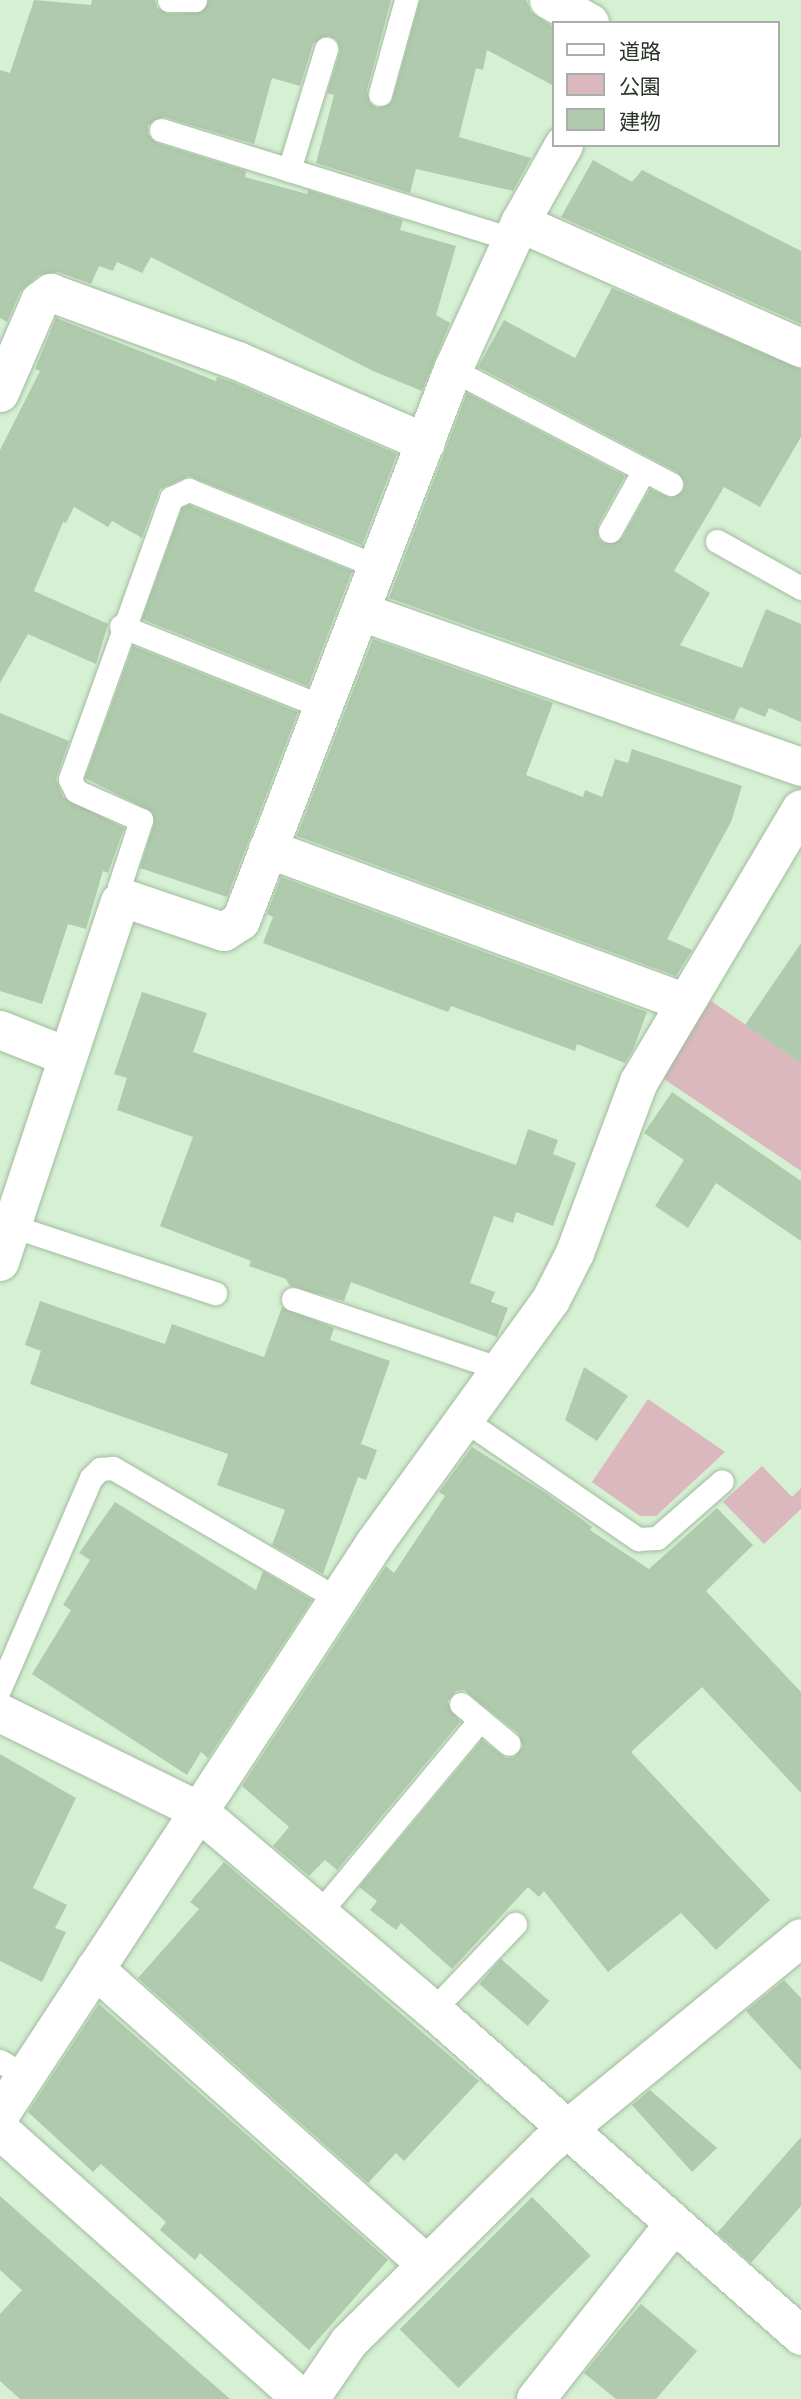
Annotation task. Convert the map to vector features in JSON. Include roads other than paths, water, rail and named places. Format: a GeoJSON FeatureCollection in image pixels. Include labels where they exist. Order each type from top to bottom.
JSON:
{"type":"FeatureCollection","features":[{"type":"Feature","properties":{"kind":"street"},"geometry":{"type":"LineString","coordinates":[[549,0],[586,21]]}},
{"type":"Feature","properties":{"kind":"street"},"geometry":{"type":"LineString","coordinates":[[0,1262],[66,1056],[120,902],[129,900],[224,932],[234,929],[268,849],[321,706],[361,612],[376,566],[453,370],[516,231],[563,147]]}},
{"type":"Feature","properties":{"kind":"street"},"geometry":{"type":"LineString","coordinates":[[516,231],[801,348]]}},
{"type":"Feature","properties":{"kind":"street"},"geometry":{"type":"LineString","coordinates":[[0,393],[40,301],[51,293],[239,362],[426,443]]}},
{"type":"Feature","properties":{"kind":"street"},"geometry":{"type":"LineString","coordinates":[[361,612],[801,767]]}},
{"type":"Feature","properties":{"kind":"street"},"geometry":{"type":"LineString","coordinates":[[0,2115],[12,2068],[95,1969],[338,1599],[504,1370],[551,1300],[575,1253],[639,1082],[801,809]]}},
{"type":"Feature","properties":{"kind":"street"},"geometry":{"type":"LineString","coordinates":[[268,849],[686,1003]]}},
{"type":"Feature","properties":{"kind":"street"},"geometry":{"type":"LineString","coordinates":[[0,1030],[66,1056]]}},
{"type":"Feature","properties":{"kind":"street"},"geometry":{"type":"LineString","coordinates":[[0,1713],[197,1810],[433,2010],[801,2336]]}},
{"type":"Feature","properties":{"kind":"street"},"geometry":{"type":"LineString","coordinates":[[310,2399],[349,2342],[425,2263],[567,2128],[796,1950]]}},
{"type":"Feature","properties":{"kind":"street"},"geometry":{"type":"LineString","coordinates":[[95,1969],[425,2263]]}},
{"type":"Feature","properties":{"kind":"street"},"geometry":{"type":"LineString","coordinates":[[0,2130],[302,2399]]}},
{"type":"Feature","properties":{"kind":"street"},"geometry":{"type":"LineString","coordinates":[[536,2399],[674,2224]]}},
{"type":"Feature","properties":{"kind":"lane"},"geometry":{"type":"LineString","coordinates":[[169,0],[195,0]]}},
{"type":"Feature","properties":{"kind":"lane"},"geometry":{"type":"LineString","coordinates":[[380,94],[406,0]]}},
{"type":"Feature","properties":{"kind":"lane"},"geometry":{"type":"LineString","coordinates":[[289,170],[326,49]]}},
{"type":"Feature","properties":{"kind":"lane"},"geometry":{"type":"LineString","coordinates":[[161,130],[289,170],[516,231]]}},
{"type":"Feature","properties":{"kind":"lane"},"geometry":{"type":"LineString","coordinates":[[453,370],[671,484]]}},
{"type":"Feature","properties":{"kind":"lane"},"geometry":{"type":"LineString","coordinates":[[610,531],[644,470]]}},
{"type":"Feature","properties":{"kind":"lane"},"geometry":{"type":"LineString","coordinates":[[120,902],[119,887],[141,820],[76,791],[69,779],[121,626],[177,491],[189,490],[376,566]]}},
{"type":"Feature","properties":{"kind":"lane"},"geometry":{"type":"LineString","coordinates":[[717,541],[801,588]]}},
{"type":"Feature","properties":{"kind":"lane"},"geometry":{"type":"LineString","coordinates":[[121,626],[321,706]]}},
{"type":"Feature","properties":{"kind":"lane"},"geometry":{"type":"LineString","coordinates":[[12,1226],[215,1293]]}},
{"type":"Feature","properties":{"kind":"lane"},"geometry":{"type":"LineString","coordinates":[[293,1299],[504,1370]]}},
{"type":"Feature","properties":{"kind":"lane"},"geometry":{"type":"LineString","coordinates":[[466,1421],[638,1539],[657,1538],[722,1481]]}},
{"type":"Feature","properties":{"kind":"lane"},"geometry":{"type":"LineString","coordinates":[[0,1688],[92,1478],[100,1469],[113,1468],[338,1599]]}},
{"type":"Feature","properties":{"kind":"lane"},"geometry":{"type":"LineString","coordinates":[[461,1704],[509,1744]]}},
{"type":"Feature","properties":{"kind":"lane"},"geometry":{"type":"LineString","coordinates":[[320,1912],[480,1720]]}},
{"type":"Feature","properties":{"kind":"lane"},"geometry":{"type":"LineString","coordinates":[[433,2010],[515,1924]]}}]}
